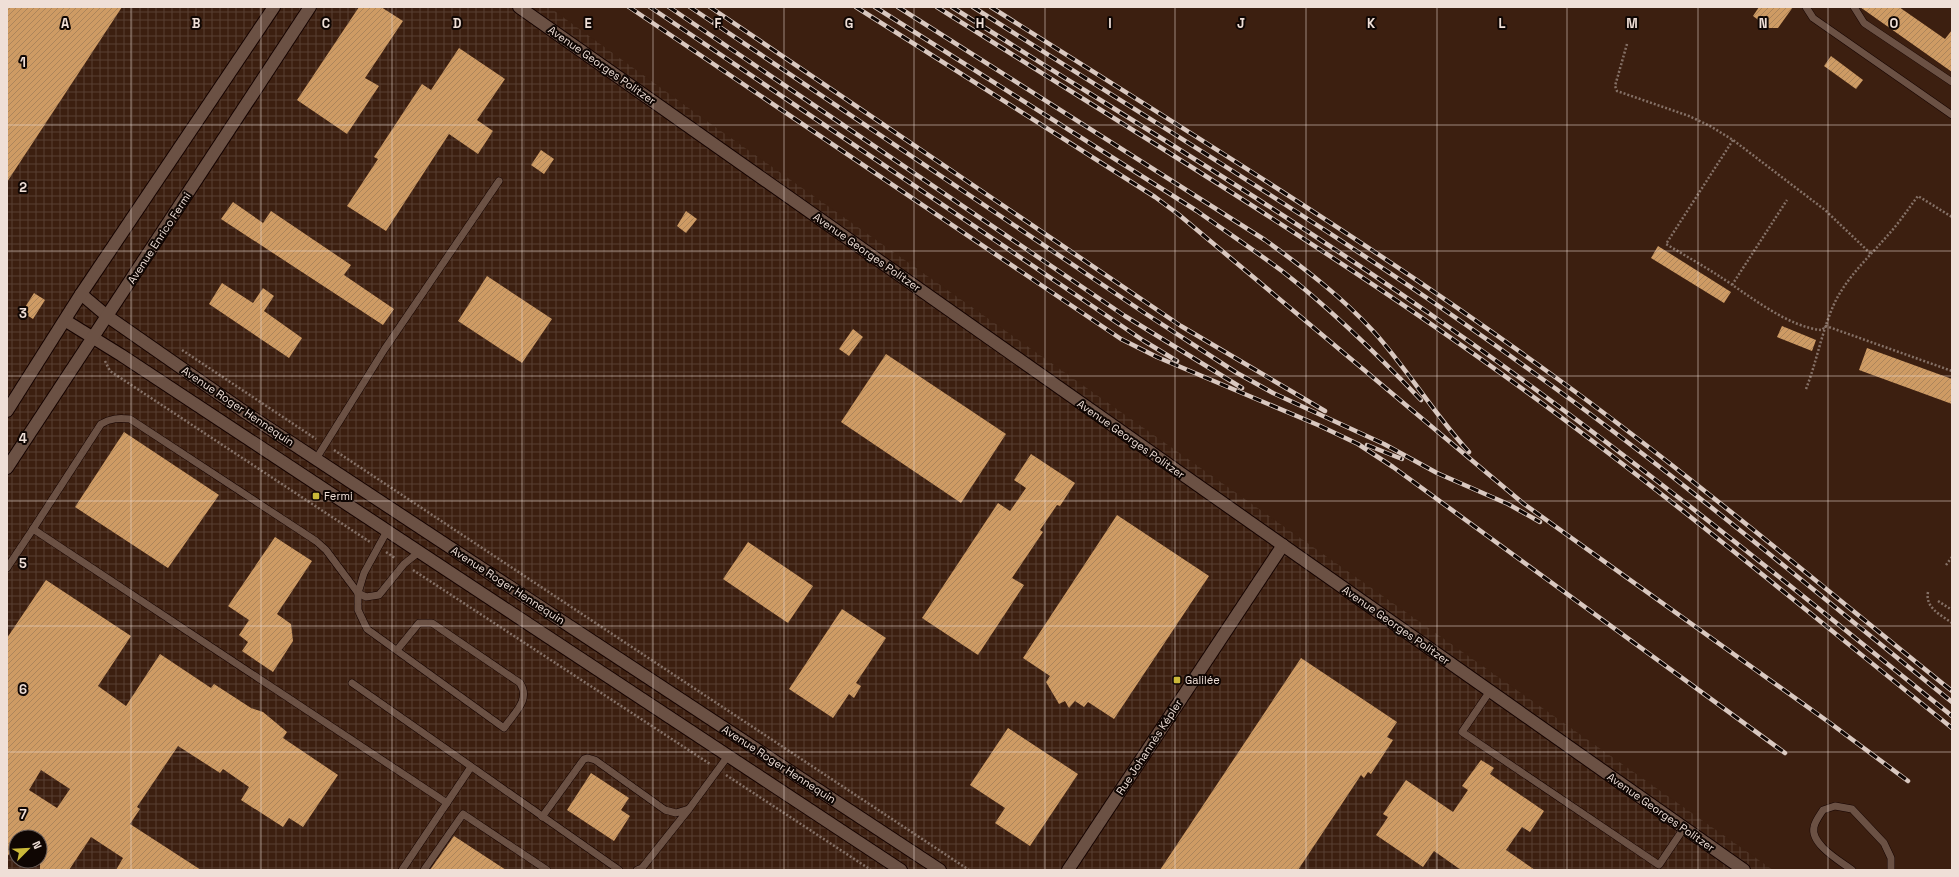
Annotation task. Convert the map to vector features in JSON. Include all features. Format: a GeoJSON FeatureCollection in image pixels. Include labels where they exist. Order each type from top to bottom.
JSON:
{"type":"FeatureCollection","features":[{"type":"Feature","properties":{"kind":"street"},"geometry":{"type":"LineString","coordinates":[[7,411],[66,321],[81,294],[274,7]]}},
{"type":"Feature","properties":{"kind":"street","name":"Avenue Enrico Fermi"},"geometry":{"type":"LineString","coordinates":[[7,468],[310,7]]}},
{"type":"Feature","properties":{"kind":"street","name":"Avenue Georges Politzer"},"geometry":{"type":"LineString","coordinates":[[519,7],[1744,870]]}},
{"type":"Feature","properties":{"kind":"street","name":"Avenue Roger Hennequin"},"geometry":{"type":"LineString","coordinates":[[81,294],[107,316],[246,413],[940,870]]}},
{"type":"Feature","properties":{"kind":"street","name":"Avenue Roger Hennequin"},"geometry":{"type":"LineString","coordinates":[[66,321],[94,337],[901,870]]}},
{"type":"Feature","properties":{"kind":"street","name":"Rue Johannès Képler"},"geometry":{"type":"LineString","coordinates":[[1068,870],[1283,545]]}},
{"type":"Feature","properties":{"kind":"lane"},"geometry":{"type":"LineString","coordinates":[[1806,7],[1813,18],[1952,115]]}},
{"type":"Feature","properties":{"kind":"lane"},"geometry":{"type":"LineString","coordinates":[[1854,7],[1864,23],[1952,82]]}},
{"type":"Feature","properties":{"kind":"lane"},"geometry":{"type":"LineString","coordinates":[[316,459],[384,350],[499,181]]}},
{"type":"Feature","properties":{"kind":"lane"},"geometry":{"type":"LineString","coordinates":[[7,568],[101,424],[114,418],[130,419],[316,541],[326,550],[358,593],[366,597],[379,595],[404,564],[419,552]]}},
{"type":"Feature","properties":{"kind":"lane"},"geometry":{"type":"LineString","coordinates":[[33,529],[447,803]]}},
{"type":"Feature","properties":{"kind":"lane"},"geometry":{"type":"LineString","coordinates":[[387,531],[364,573],[358,593],[358,610],[367,629],[504,728],[525,699],[525,690],[520,683],[432,623],[419,623],[397,650]]}},
{"type":"Feature","properties":{"kind":"lane"},"geometry":{"type":"LineString","coordinates":[[352,683],[619,870]]}},
{"type":"Feature","properties":{"kind":"lane"},"geometry":{"type":"LineString","coordinates":[[1490,691],[1462,732],[1657,868],[1684,828]]}},
{"type":"Feature","properties":{"kind":"lane"},"geometry":{"type":"LineString","coordinates":[[637,870],[642,868],[689,810],[728,756]]}},
{"type":"Feature","properties":{"kind":"lane"},"geometry":{"type":"LineString","coordinates":[[542,817],[584,759],[588,758],[595,760],[665,810],[676,813],[689,810]]}},
{"type":"Feature","properties":{"kind":"lane"},"geometry":{"type":"LineString","coordinates":[[402,870],[471,767]]}},
{"type":"Feature","properties":{"kind":"lane"},"geometry":{"type":"LineString","coordinates":[[1852,870],[1817,842],[1814,836],[1814,826],[1823,810],[1835,806],[1852,809],[1884,843],[1891,858],[1891,870]]}},
{"type":"Feature","properties":{"kind":"lane"},"geometry":{"type":"LineString","coordinates":[[424,870],[463,814],[547,870]]}},
{"type":"Feature","properties":{"kind":"path"},"geometry":{"type":"LineString","coordinates":[[1627,44],[1614,86],[1617,91],[1689,116],[1710,126],[1733,140],[1825,210],[1871,254]]}},
{"type":"Feature","properties":{"kind":"path"},"geometry":{"type":"LineString","coordinates":[[1733,140],[1666,244],[1763,305],[1803,325],[1822,330],[1826,326]]}},
{"type":"Feature","properties":{"kind":"path"},"geometry":{"type":"LineString","coordinates":[[1806,389],[1816,363],[1826,326],[1836,302],[1844,288],[1859,266],[1889,234],[1918,196],[1952,217]]}},
{"type":"Feature","properties":{"kind":"path"},"geometry":{"type":"LineString","coordinates":[[1732,285],[1787,200]]}},
{"type":"Feature","properties":{"kind":"path"},"geometry":{"type":"LineString","coordinates":[[1826,326],[1952,371]]}},
{"type":"Feature","properties":{"kind":"path"},"geometry":{"type":"LineString","coordinates":[[175,346],[969,870]]}},
{"type":"Feature","properties":{"kind":"path"},"geometry":{"type":"LineString","coordinates":[[110,371],[871,870]]}},
{"type":"Feature","properties":{"kind":"path"},"geometry":{"type":"LineString","coordinates":[[1946,565],[1952,557]]}},
{"type":"Feature","properties":{"kind":"path"},"geometry":{"type":"LineString","coordinates":[[1928,592],[1928,602],[1932,608],[1952,622]]}},
{"type":"Feature","properties":{"kind":"path"},"geometry":{"type":"LineString","coordinates":[[1938,602],[1952,610]]}},
{"type":"Feature","properties":{"kind":"shaded area"},"geometry":{"type":"Polygon","coordinates":[[[7,7],[873,7],[1952,870],[7,870],[7,7]]]}},
{"type":"Feature","properties":{"kind":"shaded area"},"geometry":{"type":"Polygon","coordinates":[[[549,7],[1952,7],[1952,870],[1773,870],[704,119],[549,7]]]}},
{"type":"Feature","properties":{"kind":"building"},"geometry":{"type":"Polygon","coordinates":[[[7,7],[122,7],[7,182],[7,7]]]}},
{"type":"Feature","properties":{"kind":"building"},"geometry":{"type":"Polygon","coordinates":[[[359,7],[381,7],[403,21],[365,78],[379,86],[347,134],[297,100],[359,7]]]}},
{"type":"Feature","properties":{"kind":"building"},"geometry":{"type":"Polygon","coordinates":[[[1759,7],[1793,7],[1778,28],[1769,28],[1753,16],[1759,7]]]}},
{"type":"Feature","properties":{"kind":"building"},"geometry":{"type":"Polygon","coordinates":[[[1860,7],[1899,7],[1945,39],[1952,30],[1952,72],[1860,7]]]}},
{"type":"Feature","properties":{"kind":"building"},"geometry":{"type":"Polygon","coordinates":[[[459,48],[505,79],[477,120],[493,131],[478,154],[449,134],[386,231],[347,206],[378,159],[374,157],[422,84],[431,90],[459,48]]]}},
{"type":"Feature","properties":{"kind":"building"},"geometry":{"type":"Polygon","coordinates":[[[1831,56],[1863,80],[1856,89],[1824,66],[1831,56]]]}},
{"type":"Feature","properties":{"kind":"building"},"geometry":{"type":"Polygon","coordinates":[[[541,150],[554,159],[544,174],[531,165],[541,150]]]}},
{"type":"Feature","properties":{"kind":"building"},"geometry":{"type":"Polygon","coordinates":[[[233,202],[263,223],[271,211],[351,265],[344,275],[394,309],[383,325],[221,219],[233,202]]]}},
{"type":"Feature","properties":{"kind":"building"},"geometry":{"type":"Polygon","coordinates":[[[686,211],[697,219],[686,233],[677,226],[686,211]]]}},
{"type":"Feature","properties":{"kind":"building"},"geometry":{"type":"Polygon","coordinates":[[[1658,246],[1731,292],[1724,303],[1651,258],[1658,246]]]}},
{"type":"Feature","properties":{"kind":"building"},"geometry":{"type":"Polygon","coordinates":[[[487,276],[552,319],[522,363],[458,321],[487,276]]]}},
{"type":"Feature","properties":{"kind":"building"},"geometry":{"type":"Polygon","coordinates":[[[222,283],[253,303],[263,288],[274,296],[264,311],[302,338],[289,358],[209,304],[222,283]]]}},
{"type":"Feature","properties":{"kind":"building"},"geometry":{"type":"Polygon","coordinates":[[[34,293],[45,300],[33,319],[22,312],[34,293]]]}},
{"type":"Feature","properties":{"kind":"building"},"geometry":{"type":"Polygon","coordinates":[[[1782,326],[1816,340],[1812,351],[1777,337],[1782,326]]]}},
{"type":"Feature","properties":{"kind":"building"},"geometry":{"type":"Polygon","coordinates":[[[853,329],[863,337],[849,356],[839,349],[853,329]]]}},
{"type":"Feature","properties":{"kind":"building"},"geometry":{"type":"Polygon","coordinates":[[[1867,348],[1952,379],[1952,404],[1859,370],[1867,348]]]}},
{"type":"Feature","properties":{"kind":"building"},"geometry":{"type":"Polygon","coordinates":[[[886,354],[1006,434],[961,503],[841,422],[886,354]]]}},
{"type":"Feature","properties":{"kind":"building"},"geometry":{"type":"Polygon","coordinates":[[[124,432],[219,495],[168,568],[75,507],[124,432]]]}},
{"type":"Feature","properties":{"kind":"building"},"geometry":{"type":"Polygon","coordinates":[[[1031,454],[1075,483],[1060,506],[1057,505],[1040,530],[1043,532],[1012,578],[1024,585],[978,655],[922,618],[998,503],[1010,511],[1026,488],[1014,480],[1031,454]]]}},
{"type":"Feature","properties":{"kind":"building"},"geometry":{"type":"Polygon","coordinates":[[[1117,515],[1209,576],[1114,719],[1088,702],[1084,707],[1075,701],[1069,708],[1065,701],[1059,704],[1046,682],[1050,676],[1023,658],[1117,515]]]}},
{"type":"Feature","properties":{"kind":"building"},"geometry":{"type":"Polygon","coordinates":[[[275,537],[312,561],[277,614],[291,624],[293,641],[273,672],[242,651],[248,642],[239,635],[249,620],[228,606],[275,537]]]}},
{"type":"Feature","properties":{"kind":"building"},"geometry":{"type":"Polygon","coordinates":[[[748,542],[813,586],[788,623],[723,579],[748,542]]]}},
{"type":"Feature","properties":{"kind":"building"},"geometry":{"type":"Polygon","coordinates":[[[46,580],[131,636],[98,686],[126,706],[160,654],[211,688],[214,684],[251,708],[263,712],[287,732],[283,738],[338,775],[303,827],[289,818],[283,827],[241,800],[249,787],[223,769],[220,773],[178,746],[137,807],[140,809],[130,824],[201,870],[116,870],[123,858],[91,837],[69,870],[40,870],[48,869],[48,829],[8,829],[7,857],[7,638],[46,580]],[[41,770],[29,790],[57,808],[70,789],[41,770]]]}},
{"type":"Feature","properties":{"kind":"building"},"geometry":{"type":"Polygon","coordinates":[[[842,609],[886,638],[856,683],[861,686],[854,698],[849,694],[833,718],[789,689],[842,609]]]}},
{"type":"Feature","properties":{"kind":"building"},"geometry":{"type":"Polygon","coordinates":[[[1301,658],[1397,722],[1387,737],[1393,740],[1371,774],[1368,772],[1364,778],[1361,775],[1298,870],[1160,870],[1301,658]]]}},
{"type":"Feature","properties":{"kind":"building"},"geometry":{"type":"Polygon","coordinates":[[[1008,728],[1078,774],[1030,846],[995,823],[1005,808],[970,785],[1008,728]]]}},
{"type":"Feature","properties":{"kind":"building"},"geometry":{"type":"Polygon","coordinates":[[[1481,760],[1494,768],[1490,774],[1544,811],[1530,832],[1522,827],[1506,850],[1535,870],[1461,870],[1434,851],[1423,867],[1376,835],[1388,817],[1383,814],[1406,780],[1453,812],[1468,790],[1462,786],[1481,760]]]}},
{"type":"Feature","properties":{"kind":"building"},"geometry":{"type":"Polygon","coordinates":[[[591,773],[629,798],[621,810],[630,816],[614,841],[567,810],[591,773]]]}},
{"type":"Feature","properties":{"kind":"building"},"geometry":{"type":"Polygon","coordinates":[[[454,836],[506,870],[430,870],[454,836]]]}},
{"type":"Feature","properties":{"kind":"railway"},"geometry":{"type":"LineString","coordinates":[[629,7],[1121,339],[1157,357],[1318,425],[1358,444],[1393,467],[1785,753]]}},
{"type":"Feature","properties":{"kind":"railway"},"geometry":{"type":"LineString","coordinates":[[650,7],[1144,341],[1177,361]]}},
{"type":"Feature","properties":{"kind":"railway"},"geometry":{"type":"LineString","coordinates":[[669,7],[1125,316],[1242,388]]}},
{"type":"Feature","properties":{"kind":"railway"},"geometry":{"type":"LineString","coordinates":[[690,7],[1143,312],[1237,373],[1273,393],[1384,444],[1437,473],[1508,504],[1540,522]]}},
{"type":"Feature","properties":{"kind":"railway"},"geometry":{"type":"LineString","coordinates":[[710,7],[1181,326],[1325,411]]}},
{"type":"Feature","properties":{"kind":"railway"},"geometry":{"type":"LineString","coordinates":[[856,7],[1155,197],[1178,214],[1524,504],[1830,723],[1908,781]]}},
{"type":"Feature","properties":{"kind":"railway"},"geometry":{"type":"LineString","coordinates":[[875,7],[1197,211],[1271,263],[1301,286],[1336,317],[1371,349],[1421,400]]}},
{"type":"Feature","properties":{"kind":"railway"},"geometry":{"type":"LineString","coordinates":[[898,7],[1265,240],[1308,272],[1336,295],[1374,332],[1398,361],[1444,423],[1469,452]]}},
{"type":"Feature","properties":{"kind":"railway"},"geometry":{"type":"LineString","coordinates":[[937,7],[1234,194],[1453,339],[1579,431],[1687,514],[1952,728]]}},
{"type":"Feature","properties":{"kind":"railway"},"geometry":{"type":"LineString","coordinates":[[952,7],[1266,204],[1450,328],[1578,421],[1641,469],[1952,716]]}},
{"type":"Feature","properties":{"kind":"railway"},"geometry":{"type":"LineString","coordinates":[[973,7],[1327,231],[1534,373],[1641,452],[1952,702]]}},
{"type":"Feature","properties":{"kind":"railway"},"geometry":{"type":"LineString","coordinates":[[991,7],[1335,226],[1471,317],[1590,403],[1695,483],[1952,691]]}},
{"type":"Feature","properties":{"kind":"railway"},"geometry":{"type":"LineString","coordinates":[[1367,445],[1402,459]]}},
{"type":"Feature","properties":{"kind":"place","name":"Fermi"},"geometry":{"type":"Point","coordinates":[316,496]}},
{"type":"Feature","properties":{"kind":"place","name":"Galilée"},"geometry":{"type":"Point","coordinates":[1177,680]}}]}
